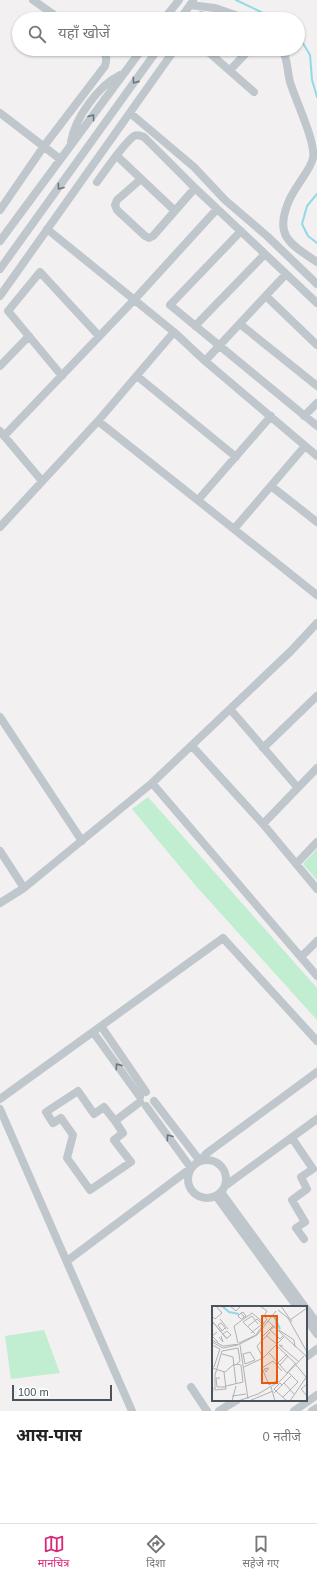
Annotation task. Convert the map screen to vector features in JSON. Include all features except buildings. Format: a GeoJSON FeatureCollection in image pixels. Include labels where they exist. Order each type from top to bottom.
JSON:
{"type":"FeatureCollection","features":[{"type":"Feature","properties":{"kind":"street"},"geometry":{"type":"LineString","coordinates":[[33,0],[50,12]]}},
{"type":"Feature","properties":{"kind":"street"},"geometry":{"type":"LineString","coordinates":[[185,12],[192,2],[227,12]]}},
{"type":"Feature","properties":{"kind":"street"},"geometry":{"type":"LineString","coordinates":[[169,12],[176,3]]}},
{"type":"Feature","properties":{"kind":"street"},"geometry":{"type":"LineString","coordinates":[[0,210],[44,146],[105,66],[106,56]]}},
{"type":"Feature","properties":{"kind":"street"},"geometry":{"type":"LineString","coordinates":[[0,241],[70,145],[73,132],[91,100],[107,84],[124,73],[137,56]]}},
{"type":"Feature","properties":{"kind":"street"},"geometry":{"type":"LineString","coordinates":[[0,269],[153,56]]}},
{"type":"Feature","properties":{"kind":"street"},"geometry":{"type":"LineString","coordinates":[[0,296],[169,56]]}},
{"type":"Feature","properties":{"kind":"street"},"geometry":{"type":"LineString","coordinates":[[213,56],[254,92]]}},
{"type":"Feature","properties":{"kind":"street"},"geometry":{"type":"LineString","coordinates":[[230,70],[243,56]]}},
{"type":"Feature","properties":{"kind":"street"},"geometry":{"type":"LineString","coordinates":[[285,56],[290,82],[311,142],[313,157],[296,186],[282,223],[287,236],[298,248],[317,262]]}},
{"type":"Feature","properties":{"kind":"street"},"geometry":{"type":"LineString","coordinates":[[0,113],[60,159]]}},
{"type":"Feature","properties":{"kind":"street"},"geometry":{"type":"LineString","coordinates":[[130,113],[194,167],[225,200],[267,236],[317,284]]}},
{"type":"Feature","properties":{"kind":"street"},"geometry":{"type":"LineString","coordinates":[[97,182],[134,137],[138,135],[144,137],[195,188],[317,303]]}},
{"type":"Feature","properties":{"kind":"street"},"geometry":{"type":"LineString","coordinates":[[117,156],[174,210]]}},
{"type":"Feature","properties":{"kind":"street"},"geometry":{"type":"LineString","coordinates":[[141,179],[118,200],[115,205],[117,210],[149,238],[153,236],[174,210],[195,188]]}},
{"type":"Feature","properties":{"kind":"street"},"geometry":{"type":"LineString","coordinates":[[42,481],[2,434],[62,376],[217,209]]}},
{"type":"Feature","properties":{"kind":"street"},"geometry":{"type":"LineString","coordinates":[[47,229],[174,332],[317,456]]}},
{"type":"Feature","properties":{"kind":"street"},"geometry":{"type":"LineString","coordinates":[[241,231],[170,305],[317,426]]}},
{"type":"Feature","properties":{"kind":"street"},"geometry":{"type":"LineString","coordinates":[[195,326],[265,254]]}},
{"type":"Feature","properties":{"kind":"street"},"geometry":{"type":"LineString","coordinates":[[62,376],[8,311],[40,272],[99,336]]}},
{"type":"Feature","properties":{"kind":"street"},"geometry":{"type":"LineString","coordinates":[[206,361],[286,274]]}},
{"type":"Feature","properties":{"kind":"street"},"geometry":{"type":"LineString","coordinates":[[266,296],[317,344]]}},
{"type":"Feature","properties":{"kind":"street"},"geometry":{"type":"LineString","coordinates":[[240,324],[317,386]]}},
{"type":"Feature","properties":{"kind":"street"},"geometry":{"type":"LineString","coordinates":[[1,524],[98,421],[174,332]]}},
{"type":"Feature","properties":{"kind":"street"},"geometry":{"type":"LineString","coordinates":[[0,366],[29,336]]}},
{"type":"Feature","properties":{"kind":"street"},"geometry":{"type":"LineString","coordinates":[[137,376],[236,457]]}},
{"type":"Feature","properties":{"kind":"street"},"geometry":{"type":"LineString","coordinates":[[304,416],[317,403]]}},
{"type":"Feature","properties":{"kind":"street"},"geometry":{"type":"LineString","coordinates":[[198,500],[271,416]]}},
{"type":"Feature","properties":{"kind":"street"},"geometry":{"type":"LineString","coordinates":[[98,421],[317,595]]}},
{"type":"Feature","properties":{"kind":"street"},"geometry":{"type":"LineString","coordinates":[[234,528],[305,446]]}},
{"type":"Feature","properties":{"kind":"street"},"geometry":{"type":"LineString","coordinates":[[270,486],[317,522]]}},
{"type":"Feature","properties":{"kind":"street"},"geometry":{"type":"LineString","coordinates":[[0,903],[24,888],[152,783],[291,651],[317,623]]}},
{"type":"Feature","properties":{"kind":"street"},"geometry":{"type":"LineString","coordinates":[[263,748],[317,696]]}},
{"type":"Feature","properties":{"kind":"street"},"geometry":{"type":"LineString","coordinates":[[230,709],[298,788]]}},
{"type":"Feature","properties":{"kind":"street"},"geometry":{"type":"LineString","coordinates":[[0,717],[82,841]]}},
{"type":"Feature","properties":{"kind":"street"},"geometry":{"type":"LineString","coordinates":[[192,746],[263,824],[317,889]]}},
{"type":"Feature","properties":{"kind":"street"},"geometry":{"type":"LineString","coordinates":[[263,824],[317,768]]}},
{"type":"Feature","properties":{"kind":"street"},"geometry":{"type":"LineString","coordinates":[[152,783],[317,976]]}},
{"type":"Feature","properties":{"kind":"street"},"geometry":{"type":"LineString","coordinates":[[296,864],[317,842]]}},
{"type":"Feature","properties":{"kind":"street"},"geometry":{"type":"LineString","coordinates":[[0,851],[24,888]]}},
{"type":"Feature","properties":{"kind":"street"},"geometry":{"type":"LineString","coordinates":[[0,1099],[223,938],[317,1041]]}},
{"type":"Feature","properties":{"kind":"street"},"geometry":{"type":"LineString","coordinates":[[301,957],[317,941]]}},
{"type":"Feature","properties":{"kind":"street"},"geometry":{"type":"LineString","coordinates":[[102,1026],[143,1099],[151,1105],[154,1101]]}},
{"type":"Feature","properties":{"kind":"street"},"geometry":{"type":"LineString","coordinates":[[93,1032],[192,1168]]}},
{"type":"Feature","properties":{"kind":"street"},"geometry":{"type":"LineString","coordinates":[[67,1261],[192,1168],[207,1153],[317,1072]]}},
{"type":"Feature","properties":{"kind":"street"},"geometry":{"type":"LineString","coordinates":[[78,1091],[94,1114],[104,1107],[115,1121],[123,1133],[114,1140],[131,1162],[90,1190],[67,1158],[73,1135],[61,1118],[53,1122],[46,1112],[78,1091]]}},
{"type":"Feature","properties":{"kind":"street"},"geometry":{"type":"LineString","coordinates":[[115,1121],[143,1099],[152,1094],[154,1101],[200,1161]]}},
{"type":"Feature","properties":{"kind":"street"},"geometry":{"type":"LineString","coordinates":[[0,1109],[132,1411]]}},
{"type":"Feature","properties":{"kind":"street"},"geometry":{"type":"LineString","coordinates":[[192,1168],[188,1174],[187,1180],[192,1192],[203,1198],[210,1198],[317,1119]]}},
{"type":"Feature","properties":{"kind":"street"},"geometry":{"type":"LineString","coordinates":[[292,1138],[313,1169],[302,1177],[308,1189],[292,1200],[305,1222],[296,1228],[304,1239]]}},
{"type":"Feature","properties":{"kind":"street"},"geometry":{"type":"LineString","coordinates":[[200,1161],[212,1160],[222,1167],[225,1173],[221,1191],[296,1306]]}},
{"type":"Feature","properties":{"kind":"street"},"geometry":{"type":"LineString","coordinates":[[221,1191],[305,1306]]}},
{"type":"Feature","properties":{"kind":"street"},"geometry":{"type":"LineString","coordinates":[[307,1309],[317,1324]]}},
{"type":"Feature","properties":{"kind":"street"},"geometry":{"type":"LineString","coordinates":[[307,1320],[317,1334]]}},
{"type":"Feature","properties":{"kind":"street"},"geometry":{"type":"LineString","coordinates":[[307,1355],[317,1349]]}},
{"type":"Feature","properties":{"kind":"street"},"geometry":{"type":"LineString","coordinates":[[191,1387],[207,1411]]}},
{"type":"Feature","properties":{"kind":"street"},"geometry":{"type":"LineString","coordinates":[[294,1411],[317,1395]]}},
{"type":"Feature","properties":{"kind":"street"},"geometry":{"type":"LineString","coordinates":[[219,1411],[235,1401]]}},
{"type":"Feature","properties":{"kind":"street"},"geometry":{"type":"LineString","coordinates":[[312,1411],[317,1408]]}},
{"type":"Feature","properties":{"kind":"green space"},"geometry":{"type":"Polygon","coordinates":[[[148,797],[317,988],[317,1020],[196,886],[132,809],[148,797]]]}},
{"type":"Feature","properties":{"kind":"green space"},"geometry":{"type":"Polygon","coordinates":[[[317,849],[317,880],[303,864],[317,849]]]}},
{"type":"Feature","properties":{"kind":"green space"},"geometry":{"type":"Polygon","coordinates":[[[44,1330],[60,1373],[11,1379],[5,1336],[44,1330]]]}},
{"type":"Feature","properties":{"kind":"waterway"},"geometry":{"type":"LineString","coordinates":[[236,0],[261,12]]}},
{"type":"Feature","properties":{"kind":"waterway"},"geometry":{"type":"LineString","coordinates":[[305,47],[310,55],[312,80],[317,97]]}},
{"type":"Feature","properties":{"kind":"waterway"},"geometry":{"type":"LineString","coordinates":[[317,194],[307,206],[302,224],[308,236],[317,243]]}}]}
